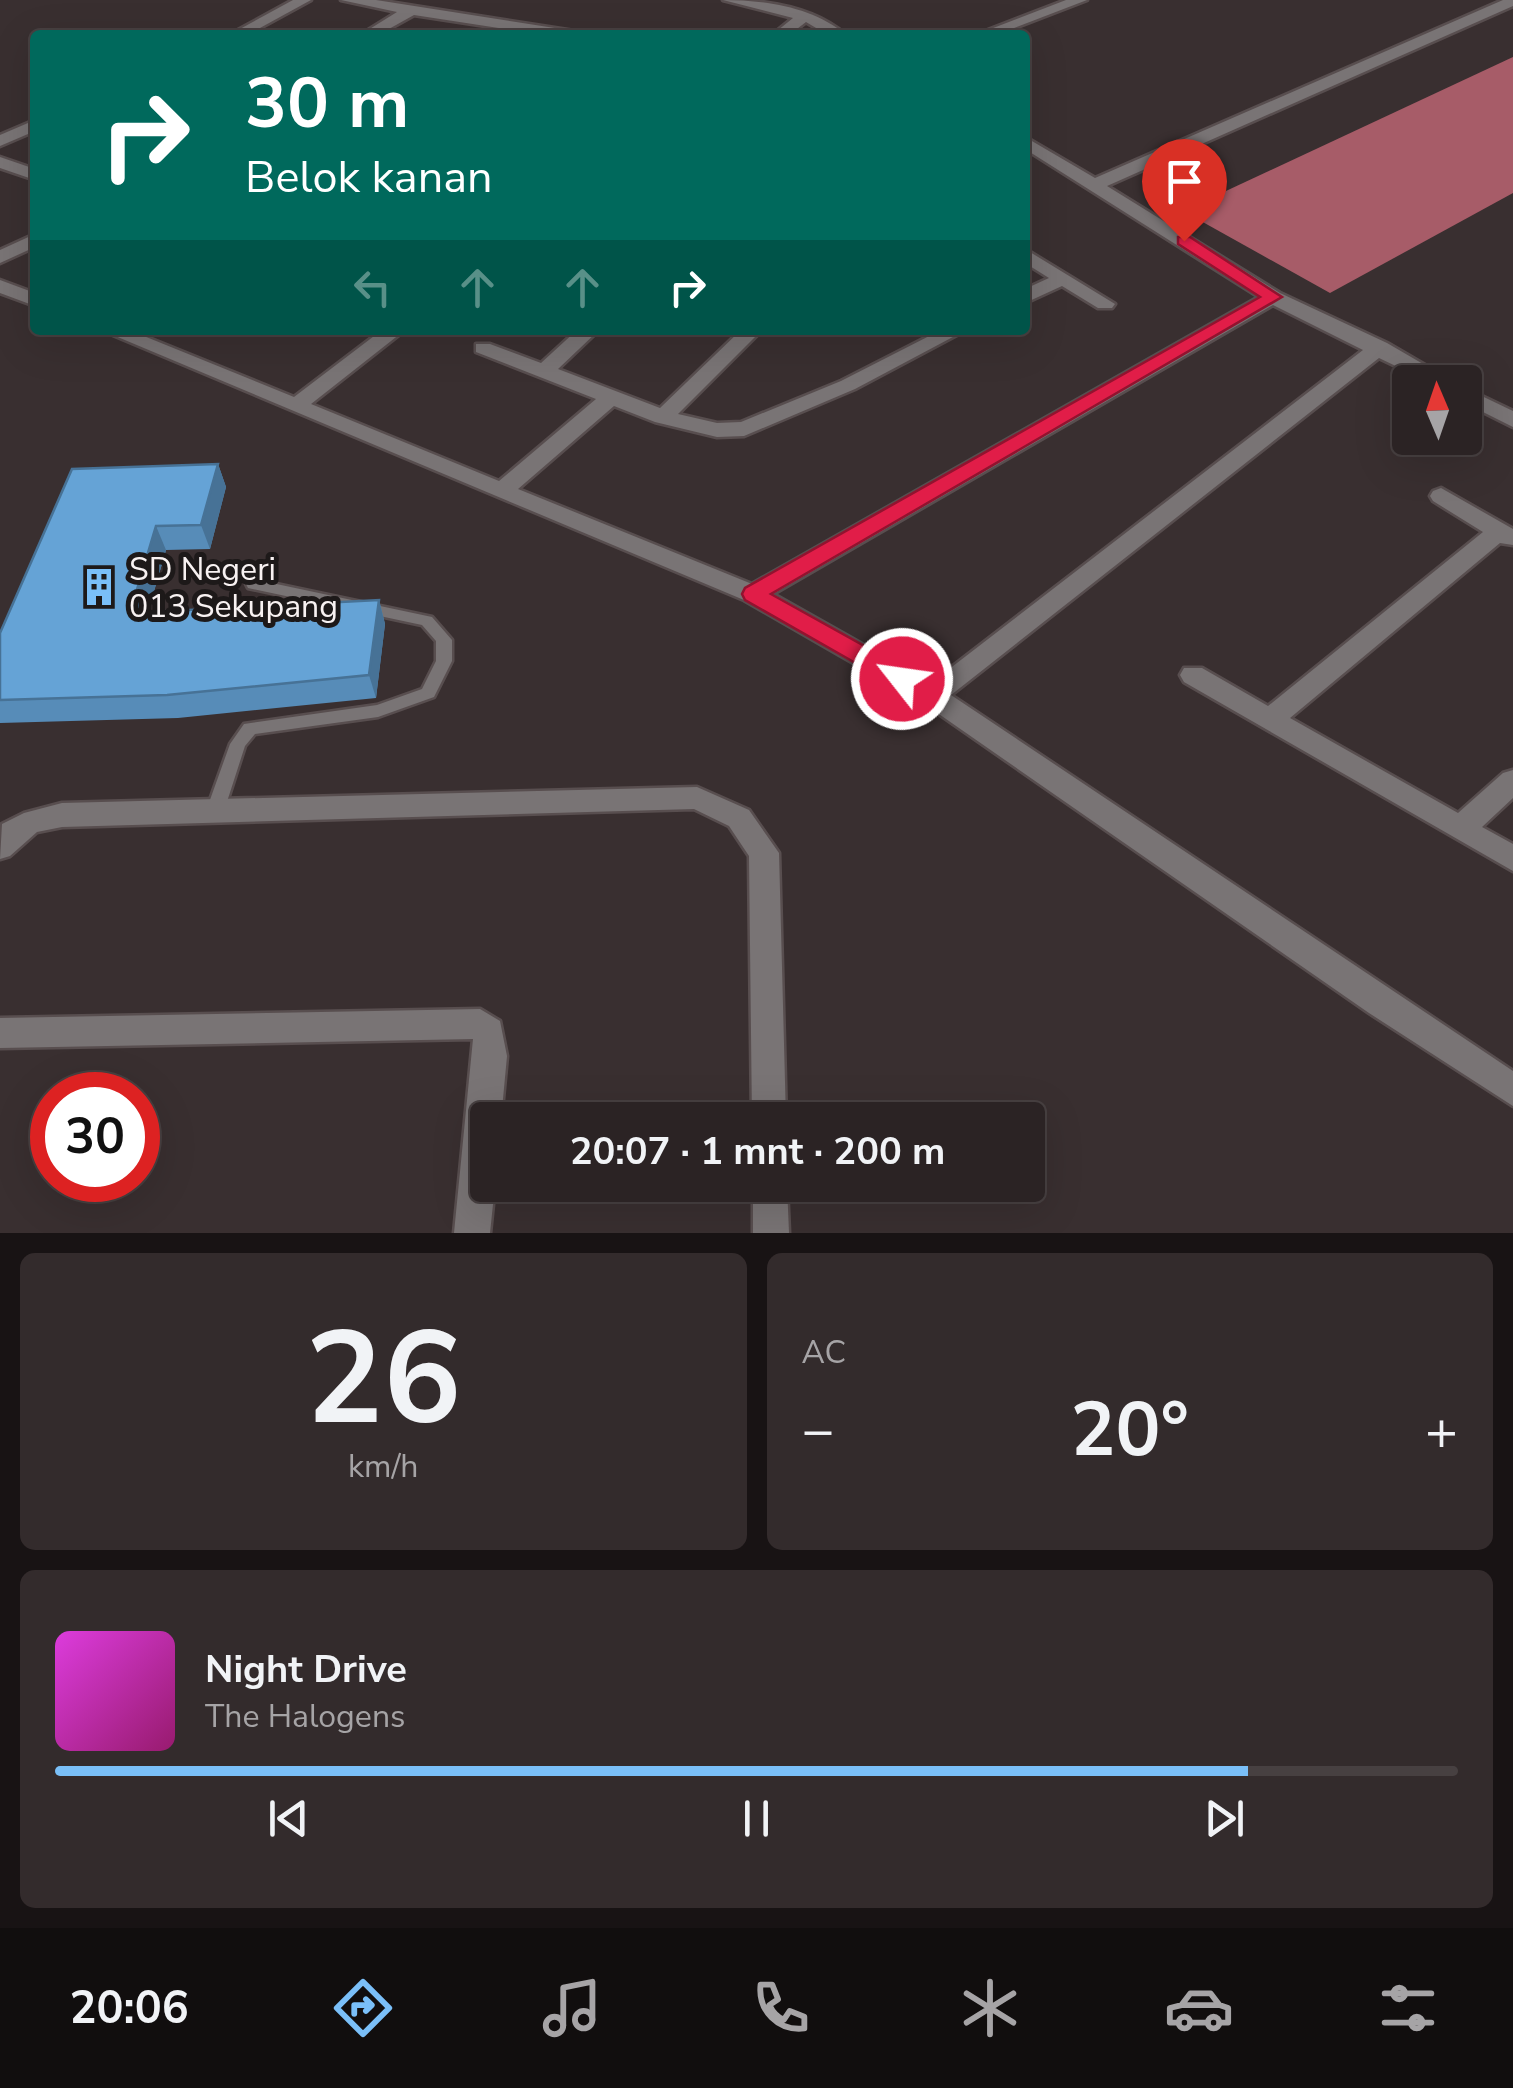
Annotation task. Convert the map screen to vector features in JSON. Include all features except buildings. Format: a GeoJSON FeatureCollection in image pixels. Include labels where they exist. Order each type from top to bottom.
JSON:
{"type":"FeatureCollection","features":[{"type":"Feature","properties":{"kind":"street"},"geometry":{"type":"LineString","coordinates":[[247,30],[304,0]]}},
{"type":"Feature","properties":{"kind":"street"},"geometry":{"type":"LineString","coordinates":[[348,0],[541,30]]}},
{"type":"Feature","properties":{"kind":"street"},"geometry":{"type":"LineString","coordinates":[[730,0],[805,16],[830,30]]}},
{"type":"Feature","properties":{"kind":"street"},"geometry":{"type":"LineString","coordinates":[[996,30],[1080,0]]}},
{"type":"Feature","properties":{"kind":"street"},"geometry":{"type":"LineString","coordinates":[[1095,184],[1513,1]]}},
{"type":"Feature","properties":{"kind":"street"},"geometry":{"type":"LineString","coordinates":[[376,30],[411,10]]}},
{"type":"Feature","properties":{"kind":"street"},"geometry":{"type":"LineString","coordinates":[[786,30],[805,16]]}},
{"type":"Feature","properties":{"kind":"street"},"geometry":{"type":"LineString","coordinates":[[253,27],[266,30]]}},
{"type":"Feature","properties":{"kind":"street"},"geometry":{"type":"LineString","coordinates":[[0,141],[30,127]]}},
{"type":"Feature","properties":{"kind":"street"},"geometry":{"type":"LineString","coordinates":[[1030,145],[1273,297],[1412,365]]}},
{"type":"Feature","properties":{"kind":"street"},"geometry":{"type":"LineString","coordinates":[[0,162],[30,173]]}},
{"type":"Feature","properties":{"kind":"street"},"geometry":{"type":"LineString","coordinates":[[0,257],[30,242]]}},
{"type":"Feature","properties":{"kind":"street"},"geometry":{"type":"LineString","coordinates":[[1030,258],[1105,304]]}},
{"type":"Feature","properties":{"kind":"street"},"geometry":{"type":"LineString","coordinates":[[1030,294],[1063,278]]}},
{"type":"Feature","properties":{"kind":"street"},"geometry":{"type":"LineString","coordinates":[[0,286],[30,298]]}},
{"type":"Feature","properties":{"kind":"street"},"geometry":{"type":"LineString","coordinates":[[753,594],[1273,297]]}},
{"type":"Feature","properties":{"kind":"street"},"geometry":{"type":"LineString","coordinates":[[123,335],[753,594],[932,696],[1513,1090]]}},
{"type":"Feature","properties":{"kind":"street"},"geometry":{"type":"LineString","coordinates":[[296,406],[388,335]]}},
{"type":"Feature","properties":{"kind":"street"},"geometry":{"type":"LineString","coordinates":[[543,372],[584,335]]}},
{"type":"Feature","properties":{"kind":"street"},"geometry":{"type":"LineString","coordinates":[[663,416],[747,335]]}},
{"type":"Feature","properties":{"kind":"street"},"geometry":{"type":"LineString","coordinates":[[483,348],[609,399],[717,430],[744,429],[767,422],[931,337]]}},
{"type":"Feature","properties":{"kind":"street"},"geometry":{"type":"LineString","coordinates":[[932,696],[1380,348]]}},
{"type":"Feature","properties":{"kind":"street"},"geometry":{"type":"LineString","coordinates":[[502,490],[609,399]]}},
{"type":"Feature","properties":{"kind":"street"},"geometry":{"type":"LineString","coordinates":[[1482,403],[1513,420]]}},
{"type":"Feature","properties":{"kind":"street"},"geometry":{"type":"LineString","coordinates":[[1270,719],[1506,536],[1441,496]]}},
{"type":"Feature","properties":{"kind":"street"},"geometry":{"type":"LineString","coordinates":[[1192,674],[1513,859]]}},
{"type":"Feature","properties":{"kind":"street"},"geometry":{"type":"LineString","coordinates":[[1460,828],[1513,781]]}},
{"type":"Feature","properties":{"kind":"street"},"geometry":{"type":"LineString","coordinates":[[0,847],[12,830],[36,819],[697,798],[739,818],[764,854],[769,1102]]}},
{"type":"Feature","properties":{"kind":"street"},"geometry":{"type":"LineString","coordinates":[[0,1033],[480,1024],[489,1032],[490,1056],[472,1233]]}},
{"type":"Feature","properties":{"kind":"street"},"geometry":{"type":"LineString","coordinates":[[770,1202],[771,1233]]}},
{"type":"Feature","properties":{"kind":"lane"},"geometry":{"type":"LineString","coordinates":[[215,811],[238,744],[250,728],[378,710],[428,692],[444,661],[444,640],[428,621],[253,584]]}},
{"type":"Feature","properties":{"kind":"shaded area"},"geometry":{"type":"Polygon","coordinates":[[[1513,57],[1513,193],[1330,293],[1183,211],[1513,57]]]}},
{"type":"Feature","properties":{"kind":"place","name":"SD Negeri 013 Sekupang"},"geometry":{"type":"Point","coordinates":[99,587]}},
{"type":"Feature","properties":{"kind":"route"},"geometry":{"type":"LineString","coordinates":[[902,679],[753,594],[1273,297],[1184,241]]}}]}
